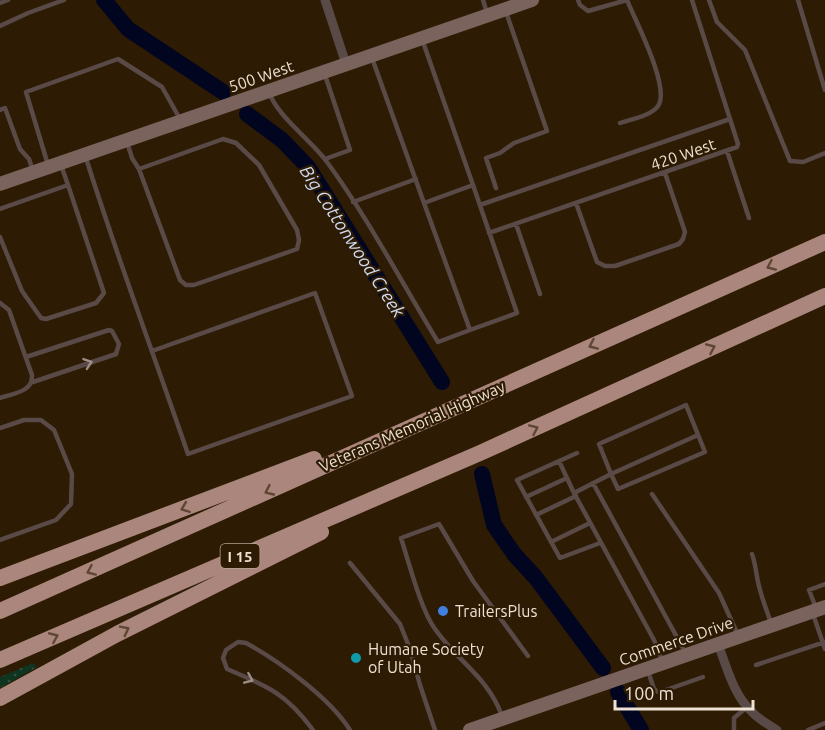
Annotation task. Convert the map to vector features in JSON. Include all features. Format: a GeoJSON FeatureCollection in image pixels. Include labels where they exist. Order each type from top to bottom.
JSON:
{"type":"FeatureCollection","features":[{"type":"Feature","properties":{"kind":"highway","name":"Veterans Memorial Highway"},"geometry":{"type":"LineString","coordinates":[[0,611],[456,405],[825,242]]}},
{"type":"Feature","properties":{"kind":"highway","name":"I 15"},"geometry":{"type":"LineString","coordinates":[[0,660],[480,453],[825,296]]}},
{"type":"Feature","properties":{"kind":"highway"},"geometry":{"type":"LineString","coordinates":[[0,578],[456,405]]}},
{"type":"Feature","properties":{"kind":"highway"},"geometry":{"type":"LineString","coordinates":[[0,698],[117,634],[480,453]]}},
{"type":"Feature","properties":{"kind":"main road","name":"500 West"},"geometry":{"type":"LineString","coordinates":[[0,184],[532,0]]}},
{"type":"Feature","properties":{"kind":"main road","name":"Commerce Drive"},"geometry":{"type":"LineString","coordinates":[[470,730],[818,610]]}},
{"type":"Feature","properties":{"kind":"street"},"geometry":{"type":"LineString","coordinates":[[325,0],[346,64]]}},
{"type":"Feature","properties":{"kind":"street"},"geometry":{"type":"LineString","coordinates":[[718,644],[732,680],[747,707],[777,730]]}},
{"type":"Feature","properties":{"kind":"lane"},"geometry":{"type":"LineString","coordinates":[[0,3],[8,0]]}},
{"type":"Feature","properties":{"kind":"lane"},"geometry":{"type":"LineString","coordinates":[[0,26],[27,13],[64,0]]}},
{"type":"Feature","properties":{"kind":"lane"},"geometry":{"type":"LineString","coordinates":[[483,0],[488,15]]}},
{"type":"Feature","properties":{"kind":"lane"},"geometry":{"type":"LineString","coordinates":[[578,0],[580,5],[588,11],[627,0],[639,25],[661,87],[662,98],[657,107],[620,123]]}},
{"type":"Feature","properties":{"kind":"lane","name":"420 West"},"geometry":{"type":"LineString","coordinates":[[489,233],[735,149],[738,144],[692,0]]}},
{"type":"Feature","properties":{"kind":"lane"},"geometry":{"type":"LineString","coordinates":[[709,0],[717,22],[745,50],[784,151],[790,161],[803,162],[825,153]]}},
{"type":"Feature","properties":{"kind":"lane"},"geometry":{"type":"LineString","coordinates":[[798,0],[825,90]]}},
{"type":"Feature","properties":{"kind":"lane"},"geometry":{"type":"LineString","coordinates":[[496,188],[486,158],[500,153],[514,143],[547,131],[505,10]]}},
{"type":"Feature","properties":{"kind":"lane"},"geometry":{"type":"LineString","coordinates":[[269,92],[273,103],[325,159],[438,342],[517,313],[422,38]]}},
{"type":"Feature","properties":{"kind":"lane"},"geometry":{"type":"LineString","coordinates":[[371,56],[470,330]]}},
{"type":"Feature","properties":{"kind":"lane"},"geometry":{"type":"LineString","coordinates":[[0,236],[22,291],[41,318],[46,320],[96,303],[104,293],[68,185],[54,165],[26,92],[118,59],[162,87],[181,121]]}},
{"type":"Feature","properties":{"kind":"lane"},"geometry":{"type":"LineString","coordinates":[[324,72],[350,150],[325,159]]}},
{"type":"Feature","properties":{"kind":"lane"},"geometry":{"type":"LineString","coordinates":[[0,110],[5,108],[20,149],[29,159],[33,172]]}},
{"type":"Feature","properties":{"kind":"lane"},"geometry":{"type":"LineString","coordinates":[[480,206],[730,118]]}},
{"type":"Feature","properties":{"kind":"lane"},"geometry":{"type":"LineString","coordinates":[[126,139],[180,280],[186,285],[194,285],[297,249],[299,240],[291,217],[259,165],[236,143],[223,139],[139,169]]}},
{"type":"Feature","properties":{"kind":"lane"},"geometry":{"type":"LineString","coordinates":[[727,152],[749,218]]}},
{"type":"Feature","properties":{"kind":"lane"},"geometry":{"type":"LineString","coordinates":[[85,154],[152,351],[188,454],[352,396],[315,293],[152,351]]}},
{"type":"Feature","properties":{"kind":"lane"},"geometry":{"type":"LineString","coordinates":[[576,203],[597,262],[605,266],[615,266],[679,244],[683,239],[686,231],[665,173]]}},
{"type":"Feature","properties":{"kind":"lane"},"geometry":{"type":"LineString","coordinates":[[353,202],[416,179]]}},
{"type":"Feature","properties":{"kind":"lane"},"geometry":{"type":"LineString","coordinates":[[0,209],[68,185]]}},
{"type":"Feature","properties":{"kind":"lane"},"geometry":{"type":"LineString","coordinates":[[424,203],[473,185]]}},
{"type":"Feature","properties":{"kind":"lane"},"geometry":{"type":"LineString","coordinates":[[516,224],[540,294]]}},
{"type":"Feature","properties":{"kind":"lane"},"geometry":{"type":"LineString","coordinates":[[0,303],[9,310],[33,382]]}},
{"type":"Feature","properties":{"kind":"lane"},"geometry":{"type":"LineString","coordinates":[[0,398],[28,388],[33,382],[116,354],[119,344],[112,331],[109,330],[26,357]]}},
{"type":"Feature","properties":{"kind":"lane"},"geometry":{"type":"LineString","coordinates":[[686,405],[705,452],[618,489],[612,474],[599,444],[686,405]]}},
{"type":"Feature","properties":{"kind":"lane"},"geometry":{"type":"LineString","coordinates":[[0,428],[24,420],[41,420],[54,430],[72,474],[71,504],[56,520],[0,540]]}},
{"type":"Feature","properties":{"kind":"lane"},"geometry":{"type":"LineString","coordinates":[[536,515],[612,474],[698,435]]}},
{"type":"Feature","properties":{"kind":"lane"},"geometry":{"type":"LineString","coordinates":[[577,453],[517,480],[560,558],[600,543]]}},
{"type":"Feature","properties":{"kind":"lane"},"geometry":{"type":"LineString","coordinates":[[559,461],[600,543],[654,640],[663,663]]}},
{"type":"Feature","properties":{"kind":"lane"},"geometry":{"type":"LineString","coordinates":[[526,497],[567,478]]}},
{"type":"Feature","properties":{"kind":"lane"},"geometry":{"type":"LineString","coordinates":[[594,483],[686,655]]}},
{"type":"Feature","properties":{"kind":"lane"},"geometry":{"type":"LineString","coordinates":[[652,494],[719,593],[739,637]]}},
{"type":"Feature","properties":{"kind":"lane"},"geometry":{"type":"LineString","coordinates":[[503,718],[496,700],[486,685],[433,627],[401,538],[439,524],[473,581],[528,656]]}},
{"type":"Feature","properties":{"kind":"lane"},"geometry":{"type":"LineString","coordinates":[[551,542],[590,524]]}},
{"type":"Feature","properties":{"kind":"lane"},"geometry":{"type":"LineString","coordinates":[[752,554],[757,567],[762,599],[772,626]]}},
{"type":"Feature","properties":{"kind":"lane"},"geometry":{"type":"LineString","coordinates":[[350,563],[400,624],[435,730]]}},
{"type":"Feature","properties":{"kind":"lane"},"geometry":{"type":"LineString","coordinates":[[756,665],[824,645],[818,610],[809,590],[825,584]]}},
{"type":"Feature","properties":{"kind":"lane"},"geometry":{"type":"LineString","coordinates":[[313,730],[298,710],[271,688],[227,669],[223,658],[225,650],[238,642],[246,643],[284,666],[332,709],[350,730]]}},
{"type":"Feature","properties":{"kind":"lane"},"geometry":{"type":"LineString","coordinates":[[647,668],[654,688],[658,692],[703,677]]}},
{"type":"Feature","properties":{"kind":"lane"},"geometry":{"type":"LineString","coordinates":[[734,730],[732,722],[734,718],[747,707]]}},
{"type":"Feature","properties":{"kind":"lane"},"geometry":{"type":"LineString","coordinates":[[807,730],[825,723]]}},
{"type":"Feature","properties":{"kind":"green space"},"geometry":{"type":"Polygon","coordinates":[[[33,663],[37,667],[0,688],[0,677],[33,663]]]}},
{"type":"Feature","properties":{"kind":"waterway","name":"Big Cottonwood Creek"},"geometry":{"type":"LineString","coordinates":[[104,0],[128,29],[223,92]]}},
{"type":"Feature","properties":{"kind":"waterway","name":"Big Cottonwood Creek"},"geometry":{"type":"LineString","coordinates":[[247,114],[282,140],[308,167],[442,382]]}},
{"type":"Feature","properties":{"kind":"waterway","name":"Big Cottonwood Creek"},"geometry":{"type":"LineString","coordinates":[[482,474],[494,525],[603,668]]}},
{"type":"Feature","properties":{"kind":"waterway","name":"Big Cottonwood Creek"},"geometry":{"type":"LineString","coordinates":[[618,692],[641,730]]}},
{"type":"Feature","properties":{"kind":"place","name":"TrailersPlus"},"geometry":{"type":"Point","coordinates":[443,611]}},
{"type":"Feature","properties":{"kind":"place","name":"Humane Society of Utah"},"geometry":{"type":"Point","coordinates":[356,658]}}]}
